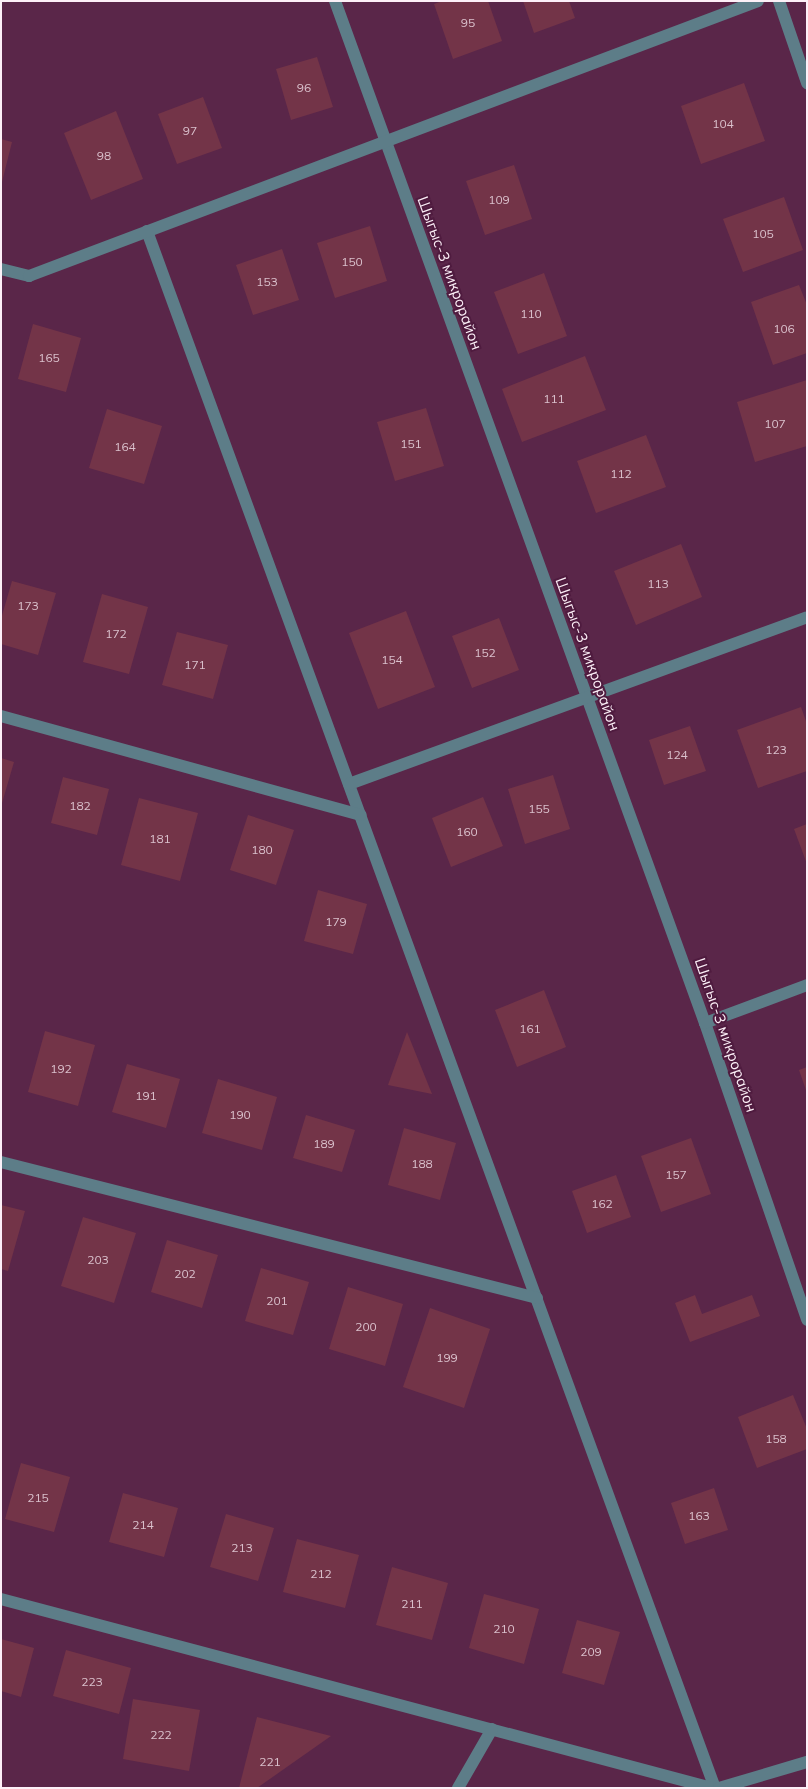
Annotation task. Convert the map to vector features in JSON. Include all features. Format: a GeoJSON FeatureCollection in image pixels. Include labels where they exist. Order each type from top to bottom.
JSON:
{"type":"FeatureCollection","features":[{"type":"Feature","properties":{"kind":"street","name":"Шыгыс-3 микрорайон"},"geometry":{"type":"LineString","coordinates":[[334,1],[705,1023],[807,1320]]}},
{"type":"Feature","properties":{"kind":"street"},"geometry":{"type":"LineString","coordinates":[[1,269],[29,276],[758,1]]}},
{"type":"Feature","properties":{"kind":"street"},"geometry":{"type":"LineString","coordinates":[[779,1],[807,83]]}},
{"type":"Feature","properties":{"kind":"street"},"geometry":{"type":"LineString","coordinates":[[147,231],[715,1788]]}},
{"type":"Feature","properties":{"kind":"street"},"geometry":{"type":"LineString","coordinates":[[349,784],[807,617]]}},
{"type":"Feature","properties":{"kind":"street"},"geometry":{"type":"LineString","coordinates":[[1,716],[361,815]]}},
{"type":"Feature","properties":{"kind":"street"},"geometry":{"type":"LineString","coordinates":[[705,1023],[807,985]]}},
{"type":"Feature","properties":{"kind":"street"},"geometry":{"type":"LineString","coordinates":[[1,1162],[537,1298]]}},
{"type":"Feature","properties":{"kind":"street"},"geometry":{"type":"LineString","coordinates":[[1,1599],[715,1788],[807,1762]]}},
{"type":"Feature","properties":{"kind":"street"},"geometry":{"type":"LineString","coordinates":[[458,1788],[492,1729]]}},
{"type":"Feature","properties":{"kind":"building"},"geometry":{"type":"Polygon","coordinates":[[[442,1],[488,1],[502,41],[453,59],[434,4],[442,1]]]}},
{"type":"Feature","properties":{"kind":"building"},"geometry":{"type":"Polygon","coordinates":[[[523,1],[569,1],[575,18],[534,33],[523,1]]]}},
{"type":"Feature","properties":{"kind":"building"},"geometry":{"type":"Polygon","coordinates":[[[317,57],[333,107],[291,120],[276,69],[317,57]]]}},
{"type":"Feature","properties":{"kind":"building"},"geometry":{"type":"Polygon","coordinates":[[[744,83],[765,141],[701,164],[681,106],[744,83]]]}},
{"type":"Feature","properties":{"kind":"building"},"geometry":{"type":"Polygon","coordinates":[[[203,97],[222,148],[177,164],[158,114],[203,97]]]}},
{"type":"Feature","properties":{"kind":"building"},"geometry":{"type":"Polygon","coordinates":[[[116,111],[143,179],[91,200],[64,133],[116,111]]]}},
{"type":"Feature","properties":{"kind":"building"},"geometry":{"type":"Polygon","coordinates":[[[1,139],[12,142],[2,182],[1,182],[1,139]]]}},
{"type":"Feature","properties":{"kind":"building"},"geometry":{"type":"Polygon","coordinates":[[[514,165],[532,219],[485,235],[466,181],[514,165]]]}},
{"type":"Feature","properties":{"kind":"building"},"geometry":{"type":"Polygon","coordinates":[[[784,197],[803,250],[743,272],[723,219],[784,197]]]}},
{"type":"Feature","properties":{"kind":"building"},"geometry":{"type":"Polygon","coordinates":[[[370,226],[387,281],[335,298],[317,243],[370,226]]]}},
{"type":"Feature","properties":{"kind":"building"},"geometry":{"type":"Polygon","coordinates":[[[282,249],[299,300],[253,315],[236,265],[282,249]]]}},
{"type":"Feature","properties":{"kind":"building"},"geometry":{"type":"Polygon","coordinates":[[[544,273],[567,336],[518,354],[494,292],[544,273]]]}},
{"type":"Feature","properties":{"kind":"building"},"geometry":{"type":"Polygon","coordinates":[[[799,285],[807,305],[807,353],[773,365],[751,302],[799,285]]]}},
{"type":"Feature","properties":{"kind":"building"},"geometry":{"type":"Polygon","coordinates":[[[33,324],[81,338],[66,392],[18,379],[33,324]]]}},
{"type":"Feature","properties":{"kind":"building"},"geometry":{"type":"Polygon","coordinates":[[[585,356],[606,410],[522,442],[502,389],[585,356]]]}},
{"type":"Feature","properties":{"kind":"building"},"geometry":{"type":"Polygon","coordinates":[[[807,380],[807,446],[755,462],[737,402],[807,380]]]}},
{"type":"Feature","properties":{"kind":"building"},"geometry":{"type":"Polygon","coordinates":[[[426,408],[444,466],[395,481],[377,422],[426,408]]]}},
{"type":"Feature","properties":{"kind":"building"},"geometry":{"type":"Polygon","coordinates":[[[107,409],[162,426],[144,484],[89,468],[107,409]]]}},
{"type":"Feature","properties":{"kind":"building"},"geometry":{"type":"Polygon","coordinates":[[[646,435],[666,487],[596,513],[577,461],[646,435]]]}},
{"type":"Feature","properties":{"kind":"building"},"geometry":{"type":"Polygon","coordinates":[[[681,544],[702,597],[636,625],[614,571],[681,544]]]}},
{"type":"Feature","properties":{"kind":"building"},"geometry":{"type":"Polygon","coordinates":[[[12,581],[56,593],[38,655],[1,644],[1,619],[12,581]]]}},
{"type":"Feature","properties":{"kind":"building"},"geometry":{"type":"Polygon","coordinates":[[[102,594],[148,607],[129,674],[83,662],[102,594]]]}},
{"type":"Feature","properties":{"kind":"building"},"geometry":{"type":"Polygon","coordinates":[[[406,611],[435,687],[378,709],[349,633],[406,611]]]}},
{"type":"Feature","properties":{"kind":"building"},"geometry":{"type":"Polygon","coordinates":[[[499,618],[519,670],[472,688],[452,636],[499,618]]]}},
{"type":"Feature","properties":{"kind":"building"},"geometry":{"type":"Polygon","coordinates":[[[177,632],[228,645],[213,699],[162,685],[177,632]]]}},
{"type":"Feature","properties":{"kind":"building"},"geometry":{"type":"Polygon","coordinates":[[[801,707],[807,724],[807,771],[758,788],[737,730],[801,707]]]}},
{"type":"Feature","properties":{"kind":"building"},"geometry":{"type":"Polygon","coordinates":[[[690,726],[706,771],[664,785],[649,740],[690,726]]]}},
{"type":"Feature","properties":{"kind":"building"},"geometry":{"type":"Polygon","coordinates":[[[1,758],[14,762],[2,803],[1,803],[1,758]]]}},
{"type":"Feature","properties":{"kind":"building"},"geometry":{"type":"Polygon","coordinates":[[[553,775],[570,829],[525,844],[508,789],[553,775]]]}},
{"type":"Feature","properties":{"kind":"building"},"geometry":{"type":"Polygon","coordinates":[[[63,777],[109,789],[97,835],[51,823],[63,777]]]}},
{"type":"Feature","properties":{"kind":"building"},"geometry":{"type":"Polygon","coordinates":[[[483,797],[503,846],[451,867],[432,818],[483,797]]]}},
{"type":"Feature","properties":{"kind":"building"},"geometry":{"type":"Polygon","coordinates":[[[139,798],[198,813],[180,881],[121,865],[139,798]]]}},
{"type":"Feature","properties":{"kind":"building"},"geometry":{"type":"Polygon","coordinates":[[[248,815],[294,830],[276,885],[230,870],[248,815]]]}},
{"type":"Feature","properties":{"kind":"building"},"geometry":{"type":"Polygon","coordinates":[[[807,824],[807,864],[794,829],[807,824]]]}},
{"type":"Feature","properties":{"kind":"building"},"geometry":{"type":"Polygon","coordinates":[[[318,890],[367,904],[353,954],[304,941],[318,890]]]}},
{"type":"Feature","properties":{"kind":"building"},"geometry":{"type":"Polygon","coordinates":[[[544,990],[566,1047],[517,1067],[495,1010],[544,990]]]}},
{"type":"Feature","properties":{"kind":"building"},"geometry":{"type":"Polygon","coordinates":[[[45,1031],[95,1045],[78,1106],[28,1092],[45,1031]]]}},
{"type":"Feature","properties":{"kind":"building"},"geometry":{"type":"Polygon","coordinates":[[[407,1032],[432,1094],[388,1085],[407,1032]]]}},
{"type":"Feature","properties":{"kind":"building"},"geometry":{"type":"Polygon","coordinates":[[[127,1064],[180,1079],[166,1128],[112,1112],[127,1064]]]}},
{"type":"Feature","properties":{"kind":"building"},"geometry":{"type":"Polygon","coordinates":[[[807,1067],[807,1090],[806,1090],[799,1070],[807,1067]]]}},
{"type":"Feature","properties":{"kind":"building"},"geometry":{"type":"Polygon","coordinates":[[[218,1079],[277,1097],[262,1150],[202,1133],[218,1079]]]}},
{"type":"Feature","properties":{"kind":"building"},"geometry":{"type":"Polygon","coordinates":[[[306,1115],[355,1130],[342,1172],[293,1158],[306,1115]]]}},
{"type":"Feature","properties":{"kind":"building"},"geometry":{"type":"Polygon","coordinates":[[[404,1128],[456,1143],[440,1200],[388,1185],[404,1128]]]}},
{"type":"Feature","properties":{"kind":"building"},"geometry":{"type":"Polygon","coordinates":[[[691,1138],[711,1194],[661,1212],[641,1156],[691,1138]]]}},
{"type":"Feature","properties":{"kind":"building"},"geometry":{"type":"Polygon","coordinates":[[[616,1175],[631,1217],[587,1233],[572,1191],[616,1175]]]}},
{"type":"Feature","properties":{"kind":"building"},"geometry":{"type":"Polygon","coordinates":[[[1,1205],[25,1211],[8,1271],[1,1269],[1,1205]]]}},
{"type":"Feature","properties":{"kind":"building"},"geometry":{"type":"Polygon","coordinates":[[[83,1217],[136,1233],[114,1303],[61,1286],[83,1217]]]}},
{"type":"Feature","properties":{"kind":"building"},"geometry":{"type":"Polygon","coordinates":[[[167,1240],[218,1255],[202,1308],[151,1292],[167,1240]]]}},
{"type":"Feature","properties":{"kind":"building"},"geometry":{"type":"Polygon","coordinates":[[[261,1268],[309,1282],[293,1335],[245,1321],[261,1268]]]}},
{"type":"Feature","properties":{"kind":"building"},"geometry":{"type":"Polygon","coordinates":[[[348,1287],[403,1304],[385,1366],[329,1349],[348,1287]]]}},
{"type":"Feature","properties":{"kind":"building"},"geometry":{"type":"Polygon","coordinates":[[[695,1295],[702,1314],[752,1295],[760,1316],[690,1342],[675,1303],[695,1295]]]}},
{"type":"Feature","properties":{"kind":"building"},"geometry":{"type":"Polygon","coordinates":[[[430,1308],[490,1329],[464,1408],[403,1387],[430,1308]]]}},
{"type":"Feature","properties":{"kind":"building"},"geometry":{"type":"Polygon","coordinates":[[[793,1395],[807,1429],[807,1449],[757,1468],[738,1417],[793,1395]]]}},
{"type":"Feature","properties":{"kind":"building"},"geometry":{"type":"Polygon","coordinates":[[[21,1463],[70,1477],[54,1532],[5,1519],[21,1463]]]}},
{"type":"Feature","properties":{"kind":"building"},"geometry":{"type":"Polygon","coordinates":[[[714,1488],[728,1530],[685,1544],[671,1503],[714,1488]]]}},
{"type":"Feature","properties":{"kind":"building"},"geometry":{"type":"Polygon","coordinates":[[[123,1493],[178,1508],[164,1557],[109,1542],[123,1493]]]}},
{"type":"Feature","properties":{"kind":"building"},"geometry":{"type":"Polygon","coordinates":[[[226,1514],[274,1528],[258,1581],[210,1567],[226,1514]]]}},
{"type":"Feature","properties":{"kind":"building"},"geometry":{"type":"Polygon","coordinates":[[[297,1539],[359,1555],[345,1608],[283,1592],[297,1539]]]}},
{"type":"Feature","properties":{"kind":"building"},"geometry":{"type":"Polygon","coordinates":[[[392,1567],[448,1583],[432,1640],[376,1625],[392,1567]]]}},
{"type":"Feature","properties":{"kind":"building"},"geometry":{"type":"Polygon","coordinates":[[[484,1594],[539,1609],[524,1664],[469,1648],[484,1594]]]}},
{"type":"Feature","properties":{"kind":"building"},"geometry":{"type":"Polygon","coordinates":[[[577,1620],[620,1632],[604,1685],[562,1673],[577,1620]]]}},
{"type":"Feature","properties":{"kind":"building"},"geometry":{"type":"Polygon","coordinates":[[[1,1639],[34,1648],[21,1697],[1,1691],[1,1639]]]}},
{"type":"Feature","properties":{"kind":"building"},"geometry":{"type":"Polygon","coordinates":[[[66,1650],[131,1668],[119,1714],[53,1696],[66,1650]]]}},
{"type":"Feature","properties":{"kind":"building"},"geometry":{"type":"Polygon","coordinates":[[[133,1699],[200,1710],[189,1771],[123,1759],[133,1699]]]}},
{"type":"Feature","properties":{"kind":"building"},"geometry":{"type":"Polygon","coordinates":[[[257,1717],[331,1736],[257,1788],[239,1788],[257,1717]]]}}]}
